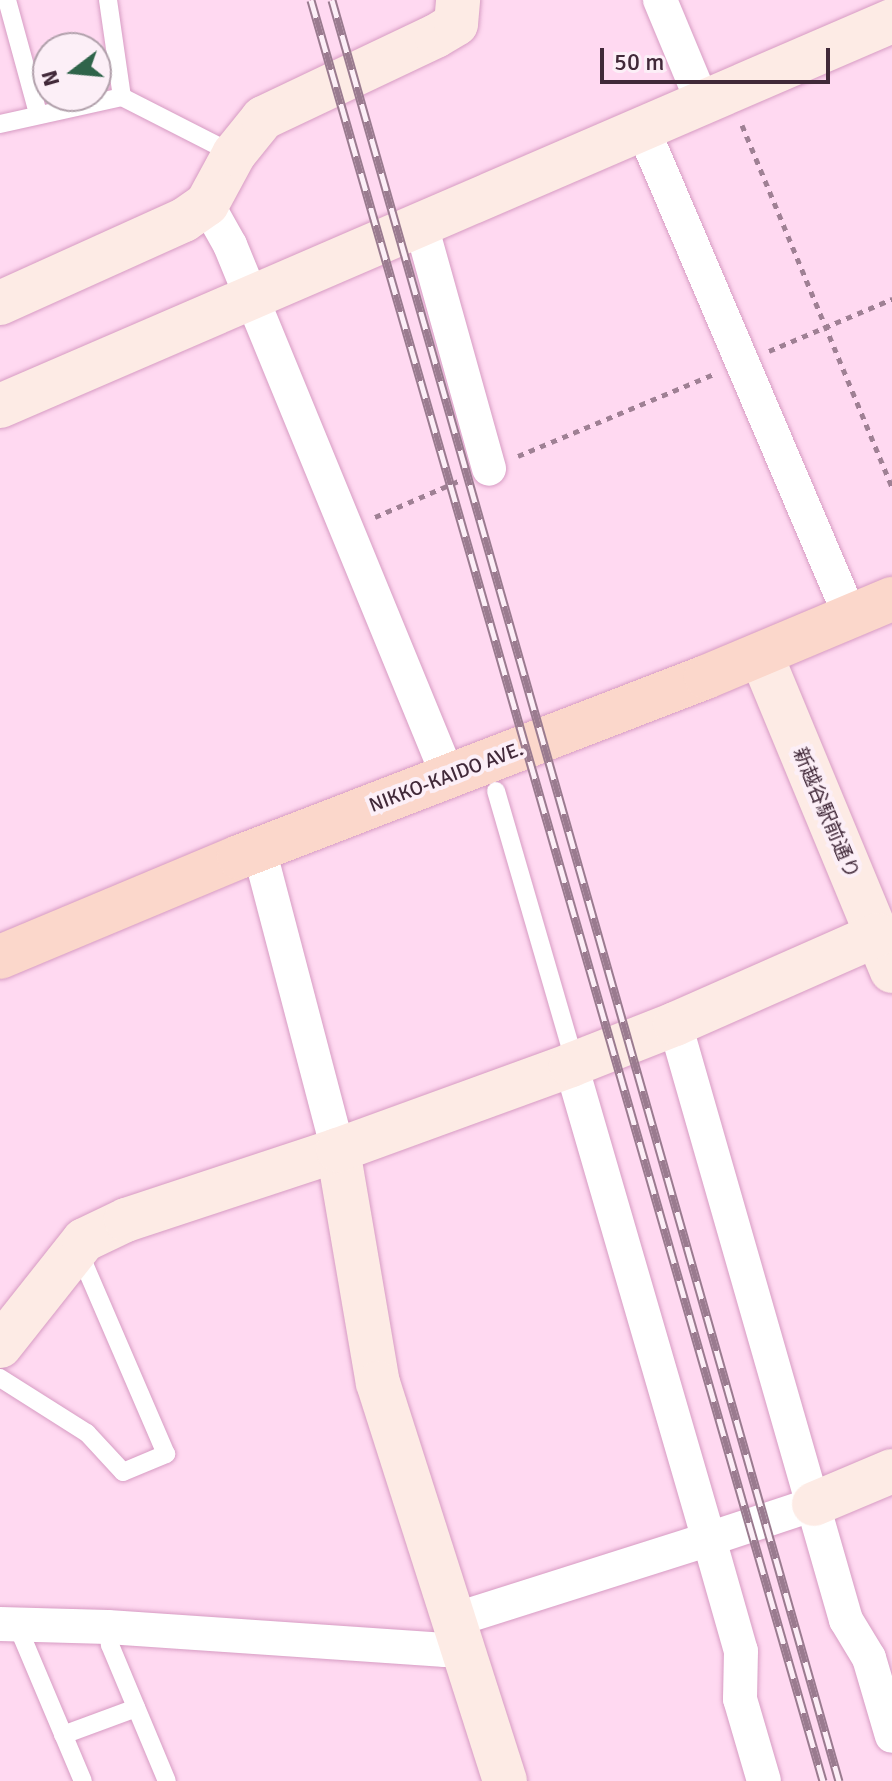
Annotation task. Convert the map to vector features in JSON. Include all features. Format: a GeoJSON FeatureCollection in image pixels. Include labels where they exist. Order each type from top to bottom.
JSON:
{"type":"FeatureCollection","features":[{"type":"Feature","properties":{"kind":"main road","name":"NIKKO-KAIDO AVE."},"geometry":{"type":"LineString","coordinates":[[0,957],[259,849],[761,655],[892,599]]}},
{"type":"Feature","properties":{"kind":"street"},"geometry":{"type":"LineString","coordinates":[[0,303],[184,220],[207,204],[234,154],[263,118],[456,24],[458,0]]}},
{"type":"Feature","properties":{"kind":"street"},"geometry":{"type":"LineString","coordinates":[[660,0],[720,108]]}},
{"type":"Feature","properties":{"kind":"street"},"geometry":{"type":"LineString","coordinates":[[0,406],[252,300],[642,127],[720,108],[892,21]]}},
{"type":"Feature","properties":{"kind":"street"},"geometry":{"type":"LineString","coordinates":[[642,127],[851,618]]}},
{"type":"Feature","properties":{"kind":"street"},"geometry":{"type":"LineString","coordinates":[[207,204],[230,245],[344,530],[448,776]]}},
{"type":"Feature","properties":{"kind":"street"},"geometry":{"type":"LineString","coordinates":[[421,225],[489,469]]}},
{"type":"Feature","properties":{"kind":"street","name":"新越谷駅前通り"},"geometry":{"type":"LineString","coordinates":[[761,655],[883,937]]}},
{"type":"Feature","properties":{"kind":"street"},"geometry":{"type":"LineString","coordinates":[[259,849],[338,1150],[378,1383],[505,1781]]}},
{"type":"Feature","properties":{"kind":"street"},"geometry":{"type":"LineString","coordinates":[[0,1346],[84,1240],[126,1220],[338,1150],[573,1064],[883,937]]}},
{"type":"Feature","properties":{"kind":"street"},"geometry":{"type":"LineString","coordinates":[[675,1024],[846,1620],[869,1658],[892,1736]]}},
{"type":"Feature","properties":{"kind":"street"},"geometry":{"type":"LineString","coordinates":[[573,1064],[741,1651],[740,1699],[764,1781]]}},
{"type":"Feature","properties":{"kind":"street"},"geometry":{"type":"LineString","coordinates":[[9,1624],[108,1627],[445,1650],[458,1633],[709,1539],[814,1504],[892,1471]]}},
{"type":"Feature","properties":{"kind":"lane"},"geometry":{"type":"LineString","coordinates":[[7,0],[38,113]]}},
{"type":"Feature","properties":{"kind":"lane"},"geometry":{"type":"LineString","coordinates":[[108,0],[122,97]]}},
{"type":"Feature","properties":{"kind":"lane"},"geometry":{"type":"LineString","coordinates":[[0,124],[38,113],[122,97],[234,154]]}},
{"type":"Feature","properties":{"kind":"lane"},"geometry":{"type":"LineString","coordinates":[[496,791],[573,1064]]}},
{"type":"Feature","properties":{"kind":"lane"},"geometry":{"type":"LineString","coordinates":[[0,1378],[87,1433],[123,1472],[166,1454],[85,1266],[72,1253]]}},
{"type":"Feature","properties":{"kind":"lane"},"geometry":{"type":"LineString","coordinates":[[9,1624],[83,1781]]}},
{"type":"Feature","properties":{"kind":"lane"},"geometry":{"type":"LineString","coordinates":[[108,1627],[110,1645],[167,1781]]}},
{"type":"Feature","properties":{"kind":"lane"},"geometry":{"type":"LineString","coordinates":[[63,1735],[136,1708]]}},
{"type":"Feature","properties":{"kind":"path"},"geometry":{"type":"LineString","coordinates":[[720,108],[826,327],[892,487]]}},
{"type":"Feature","properties":{"kind":"path"},"geometry":{"type":"LineString","coordinates":[[344,530],[892,299]]}},
{"type":"Feature","properties":{"kind":"railway"},"geometry":{"type":"LineString","coordinates":[[311,0],[823,1781]]}},
{"type":"Feature","properties":{"kind":"railway"},"geometry":{"type":"LineString","coordinates":[[332,0],[839,1781]]}}]}
